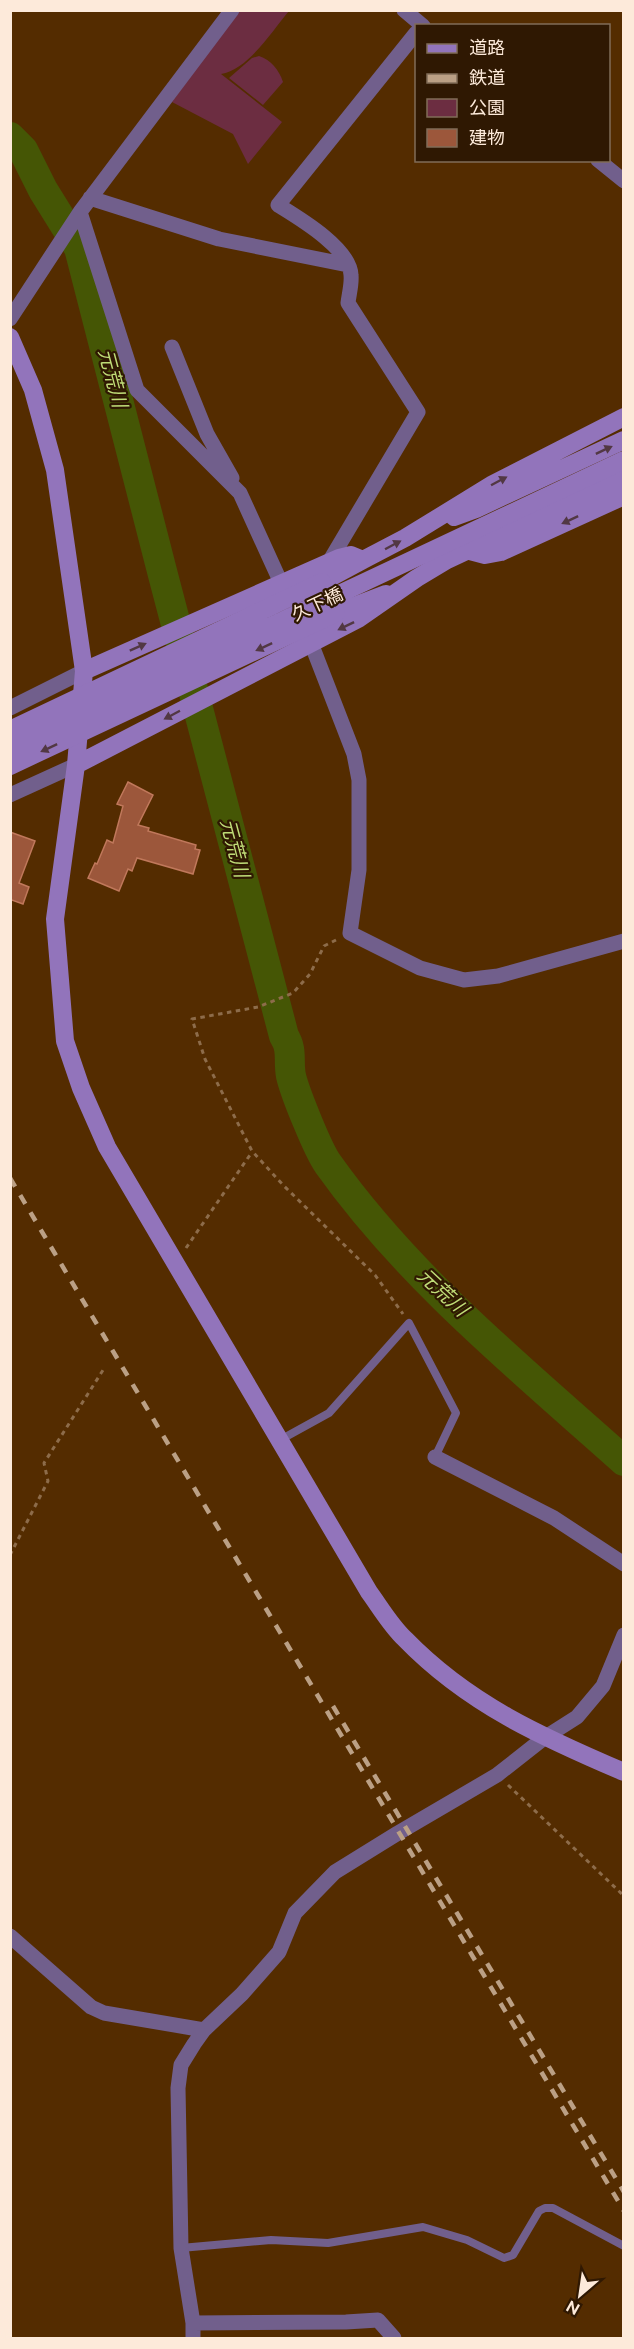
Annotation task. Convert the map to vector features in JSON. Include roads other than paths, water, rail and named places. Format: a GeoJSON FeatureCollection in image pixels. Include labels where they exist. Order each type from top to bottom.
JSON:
{"type":"FeatureCollection","features":[{"type":"Feature","properties":{"kind":"main road"},"geometry":{"type":"LineString","coordinates":[[10,337],[33,390],[55,470],[84,671],[76,765],[55,919],[65,1041],[81,1088],[107,1147],[175,1264],[369,1592],[403,1637],[468,1694],[544,1738],[624,1772]]}},
{"type":"Feature","properties":{"kind":"main road"},"geometry":{"type":"LineString","coordinates":[[10,730],[322,582],[432,522],[493,484],[624,417]]}},
{"type":"Feature","properties":{"kind":"main road"},"geometry":{"type":"LineString","coordinates":[[432,522],[465,513],[624,441]]}},
{"type":"Feature","properties":{"kind":"main road","name":"久下橋"},"geometry":{"type":"LineString","coordinates":[[10,749],[624,460]]}},
{"type":"Feature","properties":{"kind":"main road"},"geometry":{"type":"LineString","coordinates":[[76,765],[358,620],[399,590],[466,550],[624,477]]}},
{"type":"Feature","properties":{"kind":"main road"},"geometry":{"type":"LineString","coordinates":[[466,550],[485,555],[501,552],[624,496]]}},
{"type":"Feature","properties":{"kind":"main road"},"geometry":{"type":"LineString","coordinates":[[84,671],[329,562],[351,555],[363,560]]}},
{"type":"Feature","properties":{"kind":"main road"},"geometry":{"type":"LineString","coordinates":[[10,766],[336,613],[399,590]]}},
{"type":"Feature","properties":{"kind":"street"},"geometry":{"type":"LineString","coordinates":[[10,319],[90,198],[232,10]]}},
{"type":"Feature","properties":{"kind":"street"},"geometry":{"type":"LineString","coordinates":[[404,10],[422,24]]}},
{"type":"Feature","properties":{"kind":"street"},"geometry":{"type":"LineString","coordinates":[[329,562],[418,412],[348,303],[352,273],[348,265],[321,232],[278,205],[415,35]]}},
{"type":"Feature","properties":{"kind":"street"},"geometry":{"type":"LineString","coordinates":[[600,162],[624,181]]}},
{"type":"Feature","properties":{"kind":"street"},"geometry":{"type":"LineString","coordinates":[[90,198],[219,239],[348,265]]}},
{"type":"Feature","properties":{"kind":"street"},"geometry":{"type":"LineString","coordinates":[[80,212],[137,390],[240,493]]}},
{"type":"Feature","properties":{"kind":"street"},"geometry":{"type":"LineString","coordinates":[[172,347],[207,434],[240,493],[281,583]]}},
{"type":"Feature","properties":{"kind":"street"},"geometry":{"type":"LineString","coordinates":[[311,643],[354,754],[359,780],[359,870],[350,933],[420,968],[464,980],[498,976],[624,941]]}},
{"type":"Feature","properties":{"kind":"street"},"geometry":{"type":"LineString","coordinates":[[10,708],[84,671]]}},
{"type":"Feature","properties":{"kind":"street"},"geometry":{"type":"LineString","coordinates":[[10,795],[76,765]]}},
{"type":"Feature","properties":{"kind":"street"},"geometry":{"type":"LineString","coordinates":[[435,1457],[554,1518],[624,1564]]}},
{"type":"Feature","properties":{"kind":"street"},"geometry":{"type":"LineString","coordinates":[[394,2338],[378,2320],[193,2331],[181,2248],[178,2088],[181,2065],[204,2030],[242,1994],[279,1952],[295,1913],[335,1872],[497,1775],[544,1738],[577,1717],[603,1686],[624,1635]]}},
{"type":"Feature","properties":{"kind":"street"},"geometry":{"type":"LineString","coordinates":[[10,1936],[91,2007],[104,2013],[204,2030]]}},
{"type":"Feature","properties":{"kind":"lane"},"geometry":{"type":"LineString","coordinates":[[280,1440],[329,1413],[410,1323],[456,1413],[435,1457]]}},
{"type":"Feature","properties":{"kind":"lane"},"geometry":{"type":"LineString","coordinates":[[181,2248],[271,2240],[328,2243],[423,2226],[467,2240],[504,2258],[513,2255],[539,2211],[545,2208],[554,2208],[624,2246]]}},
{"type":"Feature","properties":{"kind":"waterway","name":"元荒川"},"geometry":{"type":"LineString","coordinates":[[10,137],[23,150],[43,190],[79,248],[288,1046],[291,1076],[319,1147],[328,1164],[360,1206],[430,1284],[506,1356],[624,1461]]}},
{"type":"Feature","properties":{"kind":"railway"},"geometry":{"type":"LineString","coordinates":[[10,1178],[624,2211]]}},
{"type":"Feature","properties":{"kind":"railway"},"geometry":{"type":"LineString","coordinates":[[333,1706],[624,2192]]}}]}
